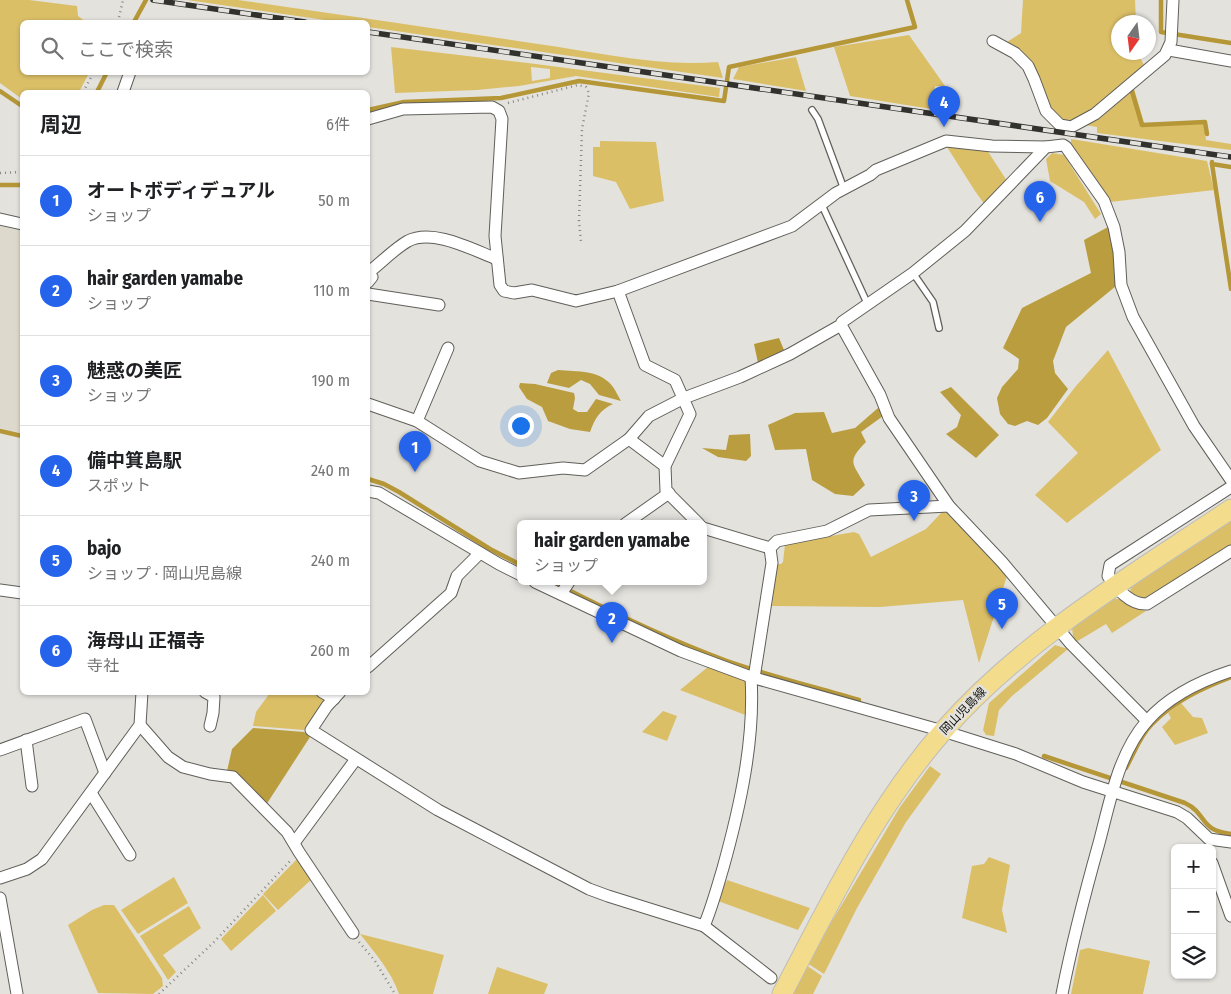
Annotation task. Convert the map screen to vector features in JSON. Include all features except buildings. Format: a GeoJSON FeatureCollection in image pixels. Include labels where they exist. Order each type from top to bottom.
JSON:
{"type":"FeatureCollection","features":[{"type":"Feature","properties":{"kind":"main road","name":"岡山児島線"},"geometry":{"type":"LineString","coordinates":[[782,994],[843,880],[884,810],[943,731],[967,704],[1003,670],[1056,628],[1115,586],[1231,509]]}},
{"type":"Feature","properties":{"kind":"street"},"geometry":{"type":"LineString","coordinates":[[993,41],[1015,52],[1028,66],[1046,111],[1055,122],[1066,127],[1075,126],[1095,114],[1164,56],[1170,46],[1173,0]]}},
{"type":"Feature","properties":{"kind":"street"},"geometry":{"type":"LineString","coordinates":[[1170,46],[1231,61]]}},
{"type":"Feature","properties":{"kind":"street"},"geometry":{"type":"LineString","coordinates":[[124,90],[129,75]]}},
{"type":"Feature","properties":{"kind":"street"},"geometry":{"type":"LineString","coordinates":[[370,118],[403,109],[492,107],[499,111],[502,119],[495,236],[500,285],[509,292],[532,290],[576,301],[618,291],[792,226],[844,188],[876,170],[946,141],[992,146],[1063,145],[1104,201],[1114,227],[1120,252],[1122,285],[1132,317],[1194,426],[1231,480]]}},
{"type":"Feature","properties":{"kind":"street"},"geometry":{"type":"LineString","coordinates":[[1063,145],[1066,127]]}},
{"type":"Feature","properties":{"kind":"street"},"geometry":{"type":"LineString","coordinates":[[370,405],[417,421],[445,437],[480,461],[519,473],[563,468],[584,470],[629,439],[648,416],[684,398],[740,377],[790,354],[842,325],[842,322],[913,273],[965,231],[1046,146]]}},
{"type":"Feature","properties":{"kind":"street"},"geometry":{"type":"LineString","coordinates":[[0,219],[20,224]]}},
{"type":"Feature","properties":{"kind":"street"},"geometry":{"type":"LineString","coordinates":[[370,271],[409,241],[423,237],[437,238],[456,243],[497,260]]}},
{"type":"Feature","properties":{"kind":"street"},"geometry":{"type":"LineString","coordinates":[[618,291],[645,365],[675,380],[690,414],[665,466],[666,491],[695,520]]}},
{"type":"Feature","properties":{"kind":"street"},"geometry":{"type":"LineString","coordinates":[[370,294],[439,305]]}},
{"type":"Feature","properties":{"kind":"street"},"geometry":{"type":"LineString","coordinates":[[842,325],[880,395],[888,418],[949,506],[1002,562],[1056,628],[1147,721]]}},
{"type":"Feature","properties":{"kind":"street"},"geometry":{"type":"LineString","coordinates":[[417,421],[448,348]]}},
{"type":"Feature","properties":{"kind":"street"},"geometry":{"type":"LineString","coordinates":[[629,439],[665,466]]}},
{"type":"Feature","properties":{"kind":"street"},"geometry":{"type":"LineString","coordinates":[[1231,488],[1110,565],[1108,576],[1115,586],[1134,602],[1147,604],[1231,551]]}},
{"type":"Feature","properties":{"kind":"street"},"geometry":{"type":"LineString","coordinates":[[370,491],[379,493],[517,573]]}},
{"type":"Feature","properties":{"kind":"street"},"geometry":{"type":"LineString","coordinates":[[631,520],[668,493]]}},
{"type":"Feature","properties":{"kind":"street"},"geometry":{"type":"LineString","coordinates":[[770,548],[777,541],[827,532],[869,510],[949,506]]}},
{"type":"Feature","properties":{"kind":"street"},"geometry":{"type":"LineString","coordinates":[[707,529],[770,548]]}},
{"type":"Feature","properties":{"kind":"street"},"geometry":{"type":"LineString","coordinates":[[704,926],[736,819],[750,729],[754,674],[772,563],[770,548]]}},
{"type":"Feature","properties":{"kind":"street"},"geometry":{"type":"LineString","coordinates":[[370,665],[451,594],[457,576],[480,553]]}},
{"type":"Feature","properties":{"kind":"street"},"geometry":{"type":"LineString","coordinates":[[550,585],[565,588],[681,651],[1016,754],[1069,776],[1115,783],[1187,818],[1209,843],[1231,842]]}},
{"type":"Feature","properties":{"kind":"street"},"geometry":{"type":"LineString","coordinates":[[0,590],[20,593]]}},
{"type":"Feature","properties":{"kind":"street"},"geometry":{"type":"LineString","coordinates":[[1062,994],[1073,936],[1115,783],[1129,749],[1147,721],[1164,705],[1204,680],[1231,671]]}},
{"type":"Feature","properties":{"kind":"street"},"geometry":{"type":"LineString","coordinates":[[0,878],[27,869],[42,859],[140,725],[142,695]]}},
{"type":"Feature","properties":{"kind":"street"},"geometry":{"type":"LineString","coordinates":[[210,695],[214,698],[210,726]]}},
{"type":"Feature","properties":{"kind":"street"},"geometry":{"type":"LineString","coordinates":[[337,696],[327,706],[311,730],[438,810],[589,889],[704,926],[771,978]]}},
{"type":"Feature","properties":{"kind":"street"},"geometry":{"type":"LineString","coordinates":[[0,750],[85,719],[105,773]]}},
{"type":"Feature","properties":{"kind":"street"},"geometry":{"type":"LineString","coordinates":[[140,725],[168,757],[183,767],[210,774],[234,777],[287,832],[352,933]]}},
{"type":"Feature","properties":{"kind":"street"},"geometry":{"type":"LineString","coordinates":[[26,740],[32,786]]}},
{"type":"Feature","properties":{"kind":"street"},"geometry":{"type":"LineString","coordinates":[[296,848],[356,759]]}},
{"type":"Feature","properties":{"kind":"street"},"geometry":{"type":"LineString","coordinates":[[90,793],[130,855]]}},
{"type":"Feature","properties":{"kind":"street"},"geometry":{"type":"LineString","coordinates":[[1216,874],[1231,916]]}},
{"type":"Feature","properties":{"kind":"street"},"geometry":{"type":"LineString","coordinates":[[0,898],[17,994]]}},
{"type":"Feature","properties":{"kind":"lane"},"geometry":{"type":"LineString","coordinates":[[812,110],[818,119],[844,188]]}},
{"type":"Feature","properties":{"kind":"lane"},"geometry":{"type":"LineString","coordinates":[[821,204],[868,305]]}},
{"type":"Feature","properties":{"kind":"lane"},"geometry":{"type":"LineString","coordinates":[[913,273],[933,302],[939,328]]}},
{"type":"Feature","properties":{"kind":"path"},"geometry":{"type":"LineString","coordinates":[[118,20],[123,0]]}},
{"type":"Feature","properties":{"kind":"path"},"geometry":{"type":"LineString","coordinates":[[85,90],[92,75]]}},
{"type":"Feature","properties":{"kind":"path"},"geometry":{"type":"LineString","coordinates":[[492,107],[578,85],[586,87],[589,94],[582,129],[579,221],[581,242]]}},
{"type":"Feature","properties":{"kind":"path"},"geometry":{"type":"LineString","coordinates":[[0,173],[20,172]]}},
{"type":"Feature","properties":{"kind":"path"},"geometry":{"type":"LineString","coordinates":[[159,994],[214,942],[296,848]]}},
{"type":"Feature","properties":{"kind":"path"},"geometry":{"type":"LineString","coordinates":[[352,933],[375,960],[395,994]]}},
{"type":"Feature","properties":{"kind":"shaded area"},"geometry":{"type":"Polygon","coordinates":[[[0,0],[29,0],[77,6],[78,16],[83,20],[20,20],[20,75],[88,75],[80,90],[20,90],[20,98],[0,83],[0,0]]]}},
{"type":"Feature","properties":{"kind":"shaded area"},"geometry":{"type":"Polygon","coordinates":[[[187,0],[238,0],[650,61],[718,62],[723,78],[370,27],[370,20],[325,20],[187,0]]]}},
{"type":"Feature","properties":{"kind":"shaded area"},"geometry":{"type":"Polygon","coordinates":[[[1023,0],[1135,0],[1136,15],[1111,15],[1111,60],[1142,60],[1144,65],[1098,106],[1067,124],[1050,111],[1037,71],[1007,42],[1021,33],[1023,0]]]}},
{"type":"Feature","properties":{"kind":"shaded area"},"geometry":{"type":"Polygon","coordinates":[[[909,35],[945,86],[935,86],[932,104],[949,107],[950,112],[850,96],[834,47],[909,35]]]}},
{"type":"Feature","properties":{"kind":"shaded area"},"geometry":{"type":"Polygon","coordinates":[[[391,47],[720,88],[719,97],[576,76],[519,86],[477,90],[395,93],[391,47]],[[531,67],[532,81],[550,78],[550,69],[531,67]]]}},
{"type":"Feature","properties":{"kind":"shaded area"},"geometry":{"type":"Polygon","coordinates":[[[796,57],[806,91],[733,79],[739,67],[796,57]]]}},
{"type":"Feature","properties":{"kind":"shaded area"},"geometry":{"type":"Polygon","coordinates":[[[1134,89],[1145,126],[1204,123],[1206,140],[1231,144],[1231,150],[1097,133],[1097,127],[1085,125],[1100,118],[1134,89]]]}},
{"type":"Feature","properties":{"kind":"shaded area"},"geometry":{"type":"Polygon","coordinates":[[[1071,139],[1207,161],[1214,190],[1110,202],[1071,144],[1071,139]]]}},
{"type":"Feature","properties":{"kind":"shaded area"},"geometry":{"type":"Polygon","coordinates":[[[600,141],[656,142],[664,201],[630,209],[616,182],[593,176],[593,147],[600,147],[600,141]]]}},
{"type":"Feature","properties":{"kind":"shaded area"},"geometry":{"type":"Polygon","coordinates":[[[956,145],[987,150],[1007,181],[985,205],[947,147],[956,145]]]}},
{"type":"Feature","properties":{"kind":"shaded area"},"geometry":{"type":"Polygon","coordinates":[[[1052,153],[1064,155],[1101,214],[1095,219],[1084,202],[1050,181],[1046,159],[1052,153]]]}},
{"type":"Feature","properties":{"kind":"shaded area"},"geometry":{"type":"Polygon","coordinates":[[[0,226],[20,231],[20,433],[0,428],[0,226]]]}},
{"type":"Feature","properties":{"kind":"shaded area"},"geometry":{"type":"Polygon","coordinates":[[[1108,227],[1113,251],[1116,286],[1066,327],[1053,361],[1055,373],[1068,389],[1047,418],[1038,425],[1027,421],[1015,426],[1008,424],[1000,414],[997,398],[1002,387],[1018,369],[1019,359],[1003,348],[1022,308],[1091,273],[1084,240],[1108,227]]]}},
{"type":"Feature","properties":{"kind":"shaded area"},"geometry":{"type":"Polygon","coordinates":[[[779,338],[784,350],[758,363],[754,344],[779,338]]]}},
{"type":"Feature","properties":{"kind":"shaded area"},"geometry":{"type":"Polygon","coordinates":[[[1108,350],[1161,450],[1067,523],[1035,495],[1078,453],[1048,422],[1076,386],[1108,350]]]}},
{"type":"Feature","properties":{"kind":"shaded area"},"geometry":{"type":"Polygon","coordinates":[[[558,370],[588,372],[602,377],[613,387],[621,401],[599,395],[590,384],[581,380],[569,388],[547,383],[551,373],[558,370]]]}},
{"type":"Feature","properties":{"kind":"shaded area"},"geometry":{"type":"Polygon","coordinates":[[[520,383],[535,384],[574,393],[573,409],[578,412],[587,412],[596,399],[613,404],[598,415],[590,432],[570,429],[548,421],[542,407],[527,399],[519,387],[520,383]]]}},
{"type":"Feature","properties":{"kind":"shaded area"},"geometry":{"type":"Polygon","coordinates":[[[951,387],[999,435],[976,458],[946,434],[957,427],[961,415],[940,392],[951,387]]]}},
{"type":"Feature","properties":{"kind":"shaded area"},"geometry":{"type":"Polygon","coordinates":[[[878,408],[883,416],[861,432],[866,442],[856,454],[854,463],[865,485],[853,496],[835,494],[812,480],[806,449],[775,450],[768,425],[795,413],[824,412],[832,433],[855,428],[878,408]]]}},
{"type":"Feature","properties":{"kind":"shaded area"},"geometry":{"type":"Polygon","coordinates":[[[750,434],[751,456],[746,461],[718,457],[702,448],[726,450],[729,435],[750,434]]]}},
{"type":"Feature","properties":{"kind":"shaded area"},"geometry":{"type":"Polygon","coordinates":[[[942,512],[951,515],[1007,576],[979,663],[963,600],[880,607],[772,606],[777,564],[783,562],[785,544],[854,532],[859,534],[871,557],[926,529],[942,512]]]}},
{"type":"Feature","properties":{"kind":"shaded area"},"geometry":{"type":"Polygon","coordinates":[[[1231,521],[1231,545],[1145,599],[1134,598],[1130,592],[1131,587],[1231,521]]]}},
{"type":"Feature","properties":{"kind":"shaded area"},"geometry":{"type":"Polygon","coordinates":[[[1113,599],[1121,599],[1133,607],[1146,611],[1112,633],[1106,624],[1076,642],[1072,628],[1113,599]]]}},
{"type":"Feature","properties":{"kind":"shaded area"},"geometry":{"type":"Polygon","coordinates":[[[1055,645],[1068,649],[1012,696],[999,710],[994,736],[986,735],[983,730],[989,703],[1055,645]]]}},
{"type":"Feature","properties":{"kind":"shaded area"},"geometry":{"type":"Polygon","coordinates":[[[709,666],[745,681],[747,686],[748,716],[680,690],[709,666]]]}},
{"type":"Feature","properties":{"kind":"shaded area"},"geometry":{"type":"Polygon","coordinates":[[[269,695],[318,695],[324,700],[304,730],[253,726],[256,712],[269,695]]]}},
{"type":"Feature","properties":{"kind":"shaded area"},"geometry":{"type":"Polygon","coordinates":[[[1181,703],[1193,717],[1202,718],[1208,733],[1175,745],[1162,727],[1171,718],[1168,713],[1181,703]]]}},
{"type":"Feature","properties":{"kind":"shaded area"},"geometry":{"type":"Polygon","coordinates":[[[663,711],[677,716],[667,741],[642,732],[663,711]]]}},
{"type":"Feature","properties":{"kind":"shaded area"},"geometry":{"type":"Polygon","coordinates":[[[253,728],[304,732],[310,737],[266,805],[227,771],[232,749],[253,728]]]}},
{"type":"Feature","properties":{"kind":"shaded area"},"geometry":{"type":"Polygon","coordinates":[[[930,766],[941,774],[906,822],[857,908],[824,974],[807,963],[900,807],[930,766]]]}},
{"type":"Feature","properties":{"kind":"shaded area"},"geometry":{"type":"Polygon","coordinates":[[[989,857],[1010,865],[1002,910],[1007,933],[962,918],[972,866],[984,864],[989,857]]]}},
{"type":"Feature","properties":{"kind":"shaded area"},"geometry":{"type":"Polygon","coordinates":[[[298,858],[312,879],[278,910],[263,894],[298,858]]]}},
{"type":"Feature","properties":{"kind":"shaded area"},"geometry":{"type":"Polygon","coordinates":[[[174,877],[188,903],[138,934],[121,910],[174,877]]]}},
{"type":"Feature","properties":{"kind":"shaded area"},"geometry":{"type":"Polygon","coordinates":[[[727,880],[810,908],[798,930],[718,901],[723,882],[726,883],[727,880]]]}},
{"type":"Feature","properties":{"kind":"shaded area"},"geometry":{"type":"Polygon","coordinates":[[[263,895],[276,911],[231,951],[221,939],[263,895]]]}},
{"type":"Feature","properties":{"kind":"shaded area"},"geometry":{"type":"Polygon","coordinates":[[[104,905],[114,905],[162,978],[163,986],[153,994],[98,993],[68,925],[104,905]]]}},
{"type":"Feature","properties":{"kind":"shaded area"},"geometry":{"type":"Polygon","coordinates":[[[189,906],[201,928],[163,955],[176,972],[168,980],[140,936],[189,906]]]}},
{"type":"Feature","properties":{"kind":"shaded area"},"geometry":{"type":"Polygon","coordinates":[[[360,934],[444,955],[433,994],[399,994],[387,970],[360,934]]]}},
{"type":"Feature","properties":{"kind":"shaded area"},"geometry":{"type":"Polygon","coordinates":[[[1088,948],[1150,961],[1143,994],[1071,994],[1080,950],[1088,948]]]}},
{"type":"Feature","properties":{"kind":"shaded area"},"geometry":{"type":"Polygon","coordinates":[[[806,965],[822,976],[813,994],[791,994],[806,965]]]}},
{"type":"Feature","properties":{"kind":"shaded area"},"geometry":{"type":"Polygon","coordinates":[[[497,967],[548,984],[544,994],[488,994],[497,967]]]}},
{"type":"Feature","properties":{"kind":"waterway"},"geometry":{"type":"LineString","coordinates":[[135,20],[146,0]]}},
{"type":"Feature","properties":{"kind":"waterway"},"geometry":{"type":"LineString","coordinates":[[370,110],[404,102],[501,98],[579,81],[724,101],[729,67],[915,27],[907,0]]}},
{"type":"Feature","properties":{"kind":"waterway"},"geometry":{"type":"LineString","coordinates":[[1161,0],[1161,32],[1231,43]]}},
{"type":"Feature","properties":{"kind":"waterway"},"geometry":{"type":"LineString","coordinates":[[98,90],[106,75]]}},
{"type":"Feature","properties":{"kind":"waterway"},"geometry":{"type":"LineString","coordinates":[[1131,88],[1142,125],[1205,122],[1207,134]]}},
{"type":"Feature","properties":{"kind":"waterway"},"geometry":{"type":"LineString","coordinates":[[0,91],[20,105]]}},
{"type":"Feature","properties":{"kind":"waterway"},"geometry":{"type":"LineString","coordinates":[[1212,162],[1212,164],[1231,167]]}},
{"type":"Feature","properties":{"kind":"waterway"},"geometry":{"type":"LineString","coordinates":[[1212,164],[1231,289]]}},
{"type":"Feature","properties":{"kind":"waterway"},"geometry":{"type":"LineString","coordinates":[[0,185],[20,185]]}},
{"type":"Feature","properties":{"kind":"waterway"},"geometry":{"type":"LineString","coordinates":[[0,431],[20,436]]}},
{"type":"Feature","properties":{"kind":"waterway"},"geometry":{"type":"LineString","coordinates":[[370,480],[399,492],[490,549],[517,563]]}},
{"type":"Feature","properties":{"kind":"waterway"},"geometry":{"type":"LineString","coordinates":[[559,585],[638,624],[727,661],[859,700]]}},
{"type":"Feature","properties":{"kind":"waterway"},"geometry":{"type":"LineString","coordinates":[[1126,768],[1144,734],[1170,708],[1189,696],[1231,677]]}},
{"type":"Feature","properties":{"kind":"waterway"},"geometry":{"type":"LineString","coordinates":[[1044,756],[1185,803],[1192,807],[1213,829],[1231,834]]}},
{"type":"Feature","properties":{"kind":"railway"},"geometry":{"type":"LineString","coordinates":[[153,0],[291,20]]}},
{"type":"Feature","properties":{"kind":"railway"},"geometry":{"type":"LineString","coordinates":[[370,32],[1231,157]]}},
{"type":"Feature","properties":{"kind":"place","name":"備中箕島駅"},"geometry":{"type":"Point","coordinates":[944,127]}},
{"type":"Feature","properties":{"kind":"place","name":"海母山 正福寺"},"geometry":{"type":"Point","coordinates":[1040,222]}},
{"type":"Feature","properties":{"kind":"place","name":"オートボディデュアル"},"geometry":{"type":"Point","coordinates":[415,472]}},
{"type":"Feature","properties":{"kind":"place","name":"魅惑の美匠"},"geometry":{"type":"Point","coordinates":[914,521]}},
{"type":"Feature","properties":{"kind":"place","name":"bajo"},"geometry":{"type":"Point","coordinates":[1002,629]}},
{"type":"Feature","properties":{"kind":"place","name":"hair garden yamabe"},"geometry":{"type":"Point","coordinates":[612,643]}}]}
